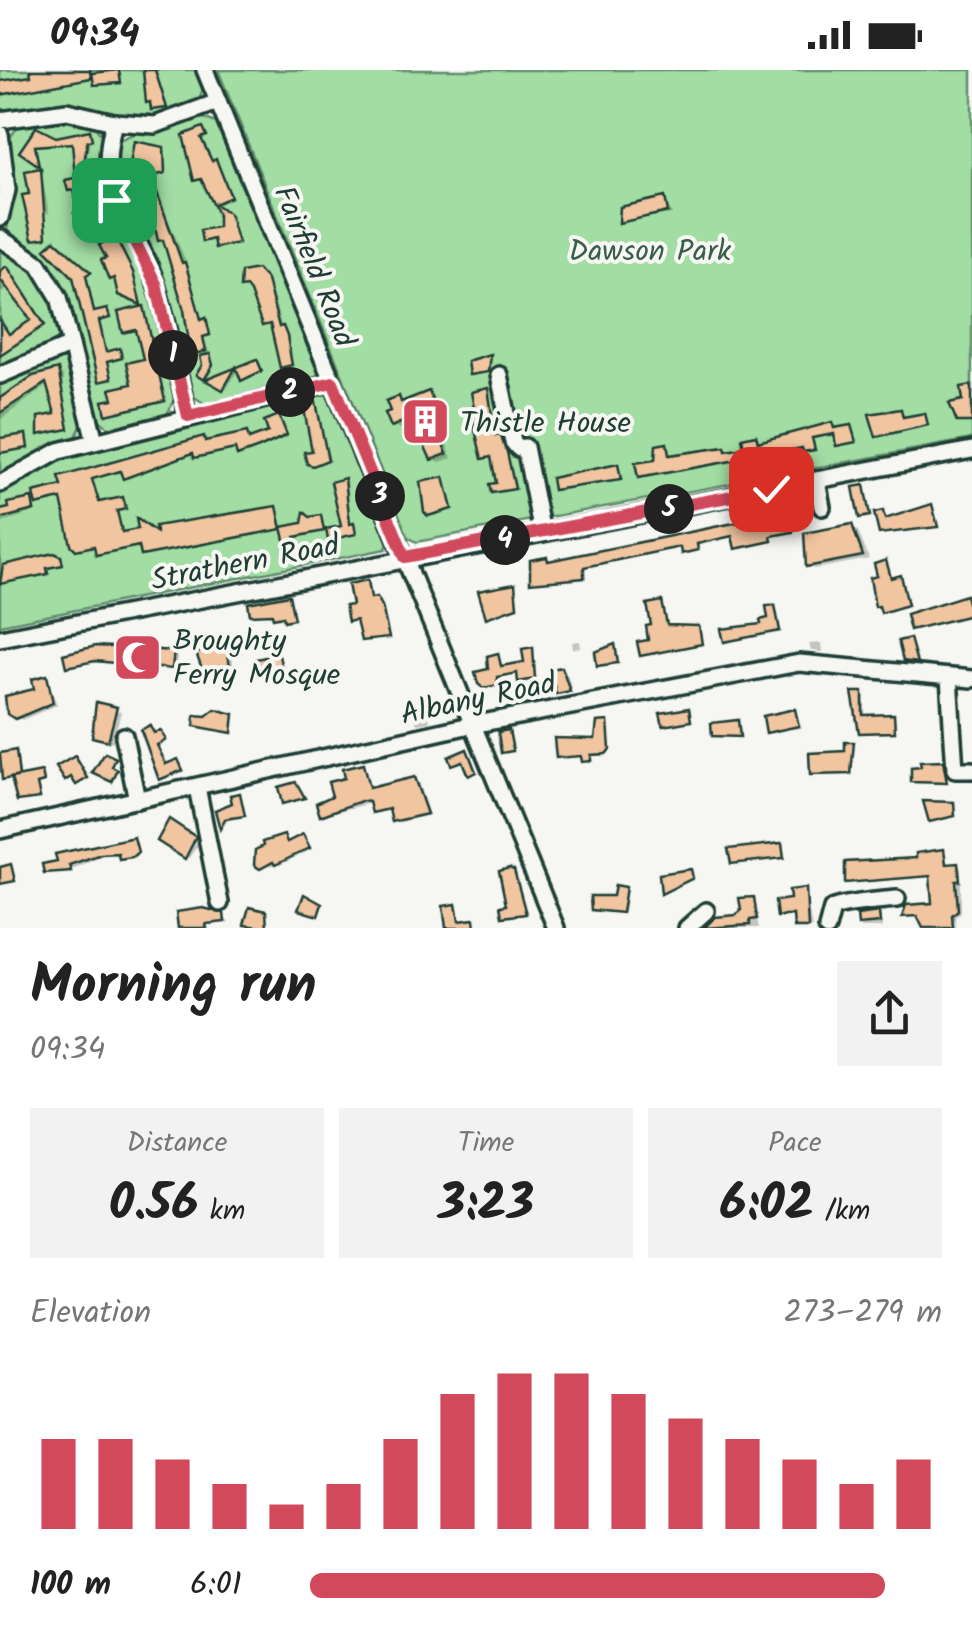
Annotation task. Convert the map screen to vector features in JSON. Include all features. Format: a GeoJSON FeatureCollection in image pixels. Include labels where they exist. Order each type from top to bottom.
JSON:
{"type":"FeatureCollection","features":[{"type":"Feature","properties":{"kind":"street","name":"Fairfield Road"},"geometry":{"type":"LineString","coordinates":[[205,70],[556,928]]}},
{"type":"Feature","properties":{"kind":"street"},"geometry":{"type":"LineString","coordinates":[[0,120],[67,110],[114,122],[155,125],[218,102]]}},
{"type":"Feature","properties":{"kind":"street"},"geometry":{"type":"LineString","coordinates":[[114,122],[106,163],[108,182],[156,284],[188,416]]}},
{"type":"Feature","properties":{"kind":"street"},"geometry":{"type":"LineString","coordinates":[[0,134],[7,190],[0,218]]}},
{"type":"Feature","properties":{"kind":"street"},"geometry":{"type":"LineString","coordinates":[[0,238],[39,264],[51,281],[72,345],[94,441]]}},
{"type":"Feature","properties":{"kind":"street"},"geometry":{"type":"LineString","coordinates":[[0,375],[72,345]]}},
{"type":"Feature","properties":{"kind":"street"},"geometry":{"type":"LineString","coordinates":[[499,375],[524,445],[542,534]]}},
{"type":"Feature","properties":{"kind":"street"},"geometry":{"type":"LineString","coordinates":[[0,484],[59,451],[333,382]]}},
{"type":"Feature","properties":{"kind":"street","name":"Strathern Road"},"geometry":{"type":"LineString","coordinates":[[0,638],[972,450]]}},
{"type":"Feature","properties":{"kind":"street"},"geometry":{"type":"LineString","coordinates":[[817,480],[822,507]]}},
{"type":"Feature","properties":{"kind":"street","name":"Albany Road"},"geometry":{"type":"LineString","coordinates":[[0,830],[473,725],[799,663],[972,680]]}},
{"type":"Feature","properties":{"kind":"street"},"geometry":{"type":"LineString","coordinates":[[949,677],[954,770],[972,770]]}},
{"type":"Feature","properties":{"kind":"street"},"geometry":{"type":"LineString","coordinates":[[124,736],[136,800]]}},
{"type":"Feature","properties":{"kind":"street"},"geometry":{"type":"LineString","coordinates":[[196,787],[220,904]]}},
{"type":"Feature","properties":{"kind":"street"},"geometry":{"type":"LineString","coordinates":[[827,928],[832,909],[843,903],[856,906],[898,899]]}},
{"type":"Feature","properties":{"kind":"street"},"geometry":{"type":"LineString","coordinates":[[687,928],[706,912]]}},
{"type":"Feature","properties":{"kind":"green space"},"geometry":{"type":"Polygon","coordinates":[[[0,70],[196,70],[203,90],[198,102],[163,116],[128,117],[74,103],[0,112],[0,70]]]}},
{"type":"Feature","properties":{"kind":"green space","name":"Dawson Park"},"geometry":{"type":"Polygon","coordinates":[[[218,70],[972,70],[972,439],[550,517],[545,513],[533,456],[510,443],[519,456],[531,520],[417,542],[408,537],[218,70]]]}},
{"type":"Feature","properties":{"kind":"green space"},"geometry":{"type":"Polygon","coordinates":[[[201,117],[216,123],[318,373],[314,380],[205,404],[190,394],[167,294],[124,196],[116,161],[116,142],[201,117]]]}},
{"type":"Feature","properties":{"kind":"green space"},"geometry":{"type":"Polygon","coordinates":[[[54,118],[92,123],[102,136],[101,173],[105,189],[142,268],[161,332],[176,398],[167,414],[110,429],[97,418],[61,283],[40,256],[7,231],[14,171],[9,139],[19,124],[54,118]]]}},
{"type":"Feature","properties":{"kind":"green space"},"geometry":{"type":"Polygon","coordinates":[[[0,249],[23,264],[46,287],[60,314],[60,328],[56,341],[0,368],[0,249]]]}},
{"type":"Feature","properties":{"kind":"green space"},"geometry":{"type":"Polygon","coordinates":[[[56,356],[68,362],[82,424],[75,439],[0,474],[0,384],[56,356]]]}},
{"type":"Feature","properties":{"kind":"green space"},"geometry":{"type":"Polygon","coordinates":[[[326,393],[388,543],[386,549],[0,625],[0,491],[65,456],[224,413],[326,393]]]}},
{"type":"Feature","properties":{"kind":"building"},"geometry":{"type":"Polygon","coordinates":[[[30,70],[90,70],[91,78],[0,95],[0,81],[31,76],[30,70]]]}},
{"type":"Feature","properties":{"kind":"building"},"geometry":{"type":"Polygon","coordinates":[[[119,70],[121,83],[94,85],[92,73],[119,70]]]}},
{"type":"Feature","properties":{"kind":"building"},"geometry":{"type":"Polygon","coordinates":[[[143,70],[155,70],[167,108],[151,110],[150,102],[146,103],[143,70]]]}},
{"type":"Feature","properties":{"kind":"building"},"geometry":{"type":"Polygon","coordinates":[[[36,127],[56,137],[90,130],[92,140],[87,141],[85,158],[98,215],[103,212],[133,272],[141,305],[118,295],[114,278],[109,280],[101,260],[106,258],[95,227],[87,231],[74,213],[78,211],[73,190],[68,191],[65,180],[75,178],[72,143],[35,146],[39,166],[19,152],[36,127]]]}},
{"type":"Feature","properties":{"kind":"building"},"geometry":{"type":"Polygon","coordinates":[[[203,127],[207,136],[201,138],[212,161],[216,159],[231,197],[215,204],[229,213],[238,243],[215,248],[213,239],[202,242],[200,230],[218,227],[218,214],[201,179],[194,181],[183,135],[203,127]]]}},
{"type":"Feature","properties":{"kind":"building"},"geometry":{"type":"Polygon","coordinates":[[[134,141],[164,147],[165,173],[154,176],[129,171],[134,141]]]}},
{"type":"Feature","properties":{"kind":"building"},"geometry":{"type":"Polygon","coordinates":[[[41,168],[46,238],[32,240],[22,195],[29,194],[25,171],[41,168]]]}},
{"type":"Feature","properties":{"kind":"building"},"geometry":{"type":"Polygon","coordinates":[[[153,181],[210,335],[203,337],[206,351],[191,355],[184,310],[163,240],[158,241],[144,198],[136,200],[132,187],[153,181]]]}},
{"type":"Feature","properties":{"kind":"building"},"geometry":{"type":"Polygon","coordinates":[[[665,197],[668,212],[619,223],[620,207],[665,197]]]}},
{"type":"Feature","properties":{"kind":"building"},"geometry":{"type":"Polygon","coordinates":[[[55,240],[91,272],[86,275],[94,312],[107,309],[110,318],[99,321],[106,352],[120,348],[122,358],[107,362],[111,379],[98,382],[73,277],[45,249],[55,240]]]}},
{"type":"Feature","properties":{"kind":"building"},"geometry":{"type":"Polygon","coordinates":[[[7,266],[45,325],[0,355],[0,320],[9,334],[31,320],[0,279],[0,271],[7,266]]]}},
{"type":"Feature","properties":{"kind":"building"},"geometry":{"type":"Polygon","coordinates":[[[257,269],[267,280],[279,327],[283,326],[287,336],[292,365],[280,368],[270,324],[262,326],[250,292],[246,287],[240,288],[241,272],[257,269]]]}},
{"type":"Feature","properties":{"kind":"building"},"geometry":{"type":"Polygon","coordinates":[[[144,306],[165,401],[106,415],[103,401],[113,399],[110,389],[131,384],[126,363],[143,359],[136,330],[123,333],[118,312],[144,306]]]}},
{"type":"Feature","properties":{"kind":"building"},"geometry":{"type":"Polygon","coordinates":[[[210,354],[213,365],[204,380],[196,375],[202,365],[200,356],[210,354]]]}},
{"type":"Feature","properties":{"kind":"building"},"geometry":{"type":"Polygon","coordinates":[[[490,354],[488,372],[469,375],[467,361],[490,354]]]}},
{"type":"Feature","properties":{"kind":"building"},"geometry":{"type":"Polygon","coordinates":[[[257,359],[262,371],[241,381],[236,367],[257,359]]]}},
{"type":"Feature","properties":{"kind":"building"},"geometry":{"type":"Polygon","coordinates":[[[236,368],[223,390],[205,380],[236,368]]]}},
{"type":"Feature","properties":{"kind":"building"},"geometry":{"type":"Polygon","coordinates":[[[58,369],[69,429],[38,435],[38,417],[55,414],[46,383],[0,413],[0,398],[33,376],[58,369]]]}},
{"type":"Feature","properties":{"kind":"building"},"geometry":{"type":"Polygon","coordinates":[[[972,385],[972,422],[957,422],[949,403],[963,400],[961,387],[972,385]]]}},
{"type":"Feature","properties":{"kind":"building"},"geometry":{"type":"Polygon","coordinates":[[[488,388],[495,435],[500,434],[507,452],[515,489],[491,493],[489,484],[496,483],[491,457],[482,459],[470,408],[474,408],[471,392],[488,388]]]}},
{"type":"Feature","properties":{"kind":"building","name":"Thistle House"},"geometry":{"type":"Polygon","coordinates":[[[429,391],[435,407],[430,410],[447,454],[431,460],[412,418],[391,427],[385,413],[390,411],[386,401],[399,396],[401,402],[429,391]]]}},
{"type":"Feature","properties":{"kind":"building"},"geometry":{"type":"Polygon","coordinates":[[[316,402],[328,460],[313,466],[307,464],[304,452],[312,451],[303,404],[316,402]]]}},
{"type":"Feature","properties":{"kind":"building"},"geometry":{"type":"Polygon","coordinates":[[[901,409],[903,417],[925,413],[928,425],[876,437],[869,414],[901,409]]]}},
{"type":"Feature","properties":{"kind":"building"},"geometry":{"type":"Polygon","coordinates":[[[279,415],[287,435],[237,456],[235,449],[194,458],[193,453],[123,479],[120,471],[92,479],[99,502],[123,497],[126,509],[117,511],[122,532],[138,529],[136,518],[156,532],[155,526],[277,506],[282,529],[141,556],[139,546],[96,555],[94,546],[76,550],[71,545],[61,499],[36,505],[33,493],[62,486],[59,477],[204,436],[205,441],[247,432],[249,439],[268,432],[264,421],[279,415]]]}},
{"type":"Feature","properties":{"kind":"building"},"geometry":{"type":"Polygon","coordinates":[[[832,422],[834,428],[851,425],[856,442],[836,446],[834,434],[812,438],[815,450],[803,452],[802,448],[638,478],[635,463],[655,460],[656,445],[667,443],[669,455],[725,447],[726,451],[744,448],[742,438],[756,435],[758,442],[832,422]]]}},
{"type":"Feature","properties":{"kind":"building"},"geometry":{"type":"Polygon","coordinates":[[[26,434],[28,448],[0,453],[0,438],[26,434]]]}},
{"type":"Feature","properties":{"kind":"building"},"geometry":{"type":"Polygon","coordinates":[[[618,464],[621,480],[553,490],[551,478],[618,464]]]}},
{"type":"Feature","properties":{"kind":"building"},"geometry":{"type":"Polygon","coordinates":[[[444,477],[452,509],[428,516],[420,482],[444,477]]]}},
{"type":"Feature","properties":{"kind":"building"},"geometry":{"type":"Polygon","coordinates":[[[345,478],[350,524],[354,523],[356,534],[328,540],[326,529],[341,526],[331,482],[345,478]]]}},
{"type":"Feature","properties":{"kind":"building"},"geometry":{"type":"Polygon","coordinates":[[[864,485],[870,516],[859,518],[853,487],[864,485]]]}},
{"type":"Feature","properties":{"kind":"building"},"geometry":{"type":"Polygon","coordinates":[[[32,498],[34,510],[0,519],[0,510],[9,508],[8,503],[32,498]]]}},
{"type":"Feature","properties":{"kind":"building"},"geometry":{"type":"Polygon","coordinates":[[[787,500],[793,532],[771,536],[772,541],[735,549],[732,536],[697,544],[698,550],[681,554],[680,547],[584,567],[584,578],[530,583],[530,560],[547,557],[548,561],[778,514],[776,503],[787,500]]]}},
{"type":"Feature","properties":{"kind":"building"},"geometry":{"type":"Polygon","coordinates":[[[932,504],[938,527],[879,534],[874,513],[883,511],[885,519],[932,504]]]}},
{"type":"Feature","properties":{"kind":"building"},"geometry":{"type":"Polygon","coordinates":[[[304,512],[310,517],[321,515],[324,531],[295,537],[296,542],[286,544],[282,527],[302,523],[304,512]]]}},
{"type":"Feature","properties":{"kind":"building"},"geometry":{"type":"Polygon","coordinates":[[[852,524],[863,556],[806,567],[804,533],[852,524]]]}},
{"type":"Feature","properties":{"kind":"building"},"geometry":{"type":"Polygon","coordinates":[[[54,553],[61,556],[63,565],[47,568],[48,574],[0,584],[3,565],[54,553]]]}},
{"type":"Feature","properties":{"kind":"building"},"geometry":{"type":"Polygon","coordinates":[[[886,560],[891,578],[901,575],[908,605],[881,613],[879,606],[875,607],[870,578],[877,576],[874,564],[886,560]]]}},
{"type":"Feature","properties":{"kind":"building"},"geometry":{"type":"Polygon","coordinates":[[[368,580],[371,598],[377,597],[382,606],[389,638],[361,641],[356,620],[348,622],[345,606],[352,605],[348,584],[368,580]]]}},
{"type":"Feature","properties":{"kind":"building"},"geometry":{"type":"Polygon","coordinates":[[[515,584],[517,607],[486,618],[478,591],[515,584]]]}},
{"type":"Feature","properties":{"kind":"building"},"geometry":{"type":"Polygon","coordinates":[[[289,595],[294,619],[250,615],[248,603],[289,595]]]}},
{"type":"Feature","properties":{"kind":"building"},"geometry":{"type":"Polygon","coordinates":[[[966,595],[971,615],[910,630],[906,614],[966,595]]]}},
{"type":"Feature","properties":{"kind":"building"},"geometry":{"type":"Polygon","coordinates":[[[662,601],[667,625],[699,626],[702,644],[640,656],[637,642],[648,640],[646,626],[651,625],[647,604],[662,601]]]}},
{"type":"Feature","properties":{"kind":"building"},"geometry":{"type":"Polygon","coordinates":[[[775,605],[780,631],[724,642],[721,629],[761,624],[760,620],[768,618],[766,606],[775,605]]]}},
{"type":"Feature","properties":{"kind":"building"},"geometry":{"type":"Polygon","coordinates":[[[235,634],[242,644],[238,645],[239,652],[228,655],[231,673],[205,678],[196,653],[219,648],[217,637],[235,634]]]}},
{"type":"Feature","properties":{"kind":"building"},"geometry":{"type":"Polygon","coordinates":[[[910,638],[917,663],[903,661],[898,641],[910,638]]]}},
{"type":"Feature","properties":{"kind":"building"},"geometry":{"type":"Polygon","coordinates":[[[275,639],[282,668],[259,674],[256,659],[270,656],[266,641],[275,639]]]}},
{"type":"Feature","properties":{"kind":"building"},"geometry":{"type":"Polygon","coordinates":[[[615,644],[618,663],[597,666],[595,652],[615,644]]]}},
{"type":"Feature","properties":{"kind":"building","name":"Broughty Ferry Mosque"},"geometry":{"type":"Polygon","coordinates":[[[96,646],[174,651],[172,669],[95,661],[66,667],[63,654],[96,646]]]}},
{"type":"Feature","properties":{"kind":"building"},"geometry":{"type":"Polygon","coordinates":[[[533,647],[535,679],[518,682],[517,673],[497,677],[498,685],[483,688],[478,684],[475,672],[488,669],[487,656],[498,653],[501,666],[524,662],[522,649],[533,647]]]}},
{"type":"Feature","properties":{"kind":"building"},"geometry":{"type":"Polygon","coordinates":[[[562,667],[570,691],[556,694],[551,669],[562,667]]]}},
{"type":"Feature","properties":{"kind":"building"},"geometry":{"type":"Polygon","coordinates":[[[47,675],[53,703],[15,719],[7,714],[5,696],[34,689],[32,679],[47,675]]]}},
{"type":"Feature","properties":{"kind":"building"},"geometry":{"type":"Polygon","coordinates":[[[852,692],[863,692],[863,715],[894,714],[895,732],[859,733],[852,692]]]}},
{"type":"Feature","properties":{"kind":"building"},"geometry":{"type":"Polygon","coordinates":[[[96,702],[117,707],[108,741],[92,737],[96,702]]]}},
{"type":"Feature","properties":{"kind":"building"},"geometry":{"type":"Polygon","coordinates":[[[689,708],[691,721],[663,726],[660,713],[689,708]]]}},
{"type":"Feature","properties":{"kind":"building"},"geometry":{"type":"Polygon","coordinates":[[[215,709],[234,714],[232,733],[194,726],[195,715],[206,716],[215,709]]]}},
{"type":"Feature","properties":{"kind":"building"},"geometry":{"type":"Polygon","coordinates":[[[795,709],[799,726],[766,733],[763,716],[795,709]]]}},
{"type":"Feature","properties":{"kind":"building"},"geometry":{"type":"Polygon","coordinates":[[[738,720],[740,737],[712,736],[711,723],[738,720]]]}},
{"type":"Feature","properties":{"kind":"building"},"geometry":{"type":"Polygon","coordinates":[[[608,721],[610,749],[606,754],[591,755],[591,761],[582,762],[581,756],[556,758],[554,738],[595,739],[597,722],[608,721]]]}},
{"type":"Feature","properties":{"kind":"building"},"geometry":{"type":"Polygon","coordinates":[[[150,725],[154,733],[161,730],[166,740],[157,745],[166,764],[178,759],[183,770],[159,780],[141,730],[150,725]]]}},
{"type":"Feature","properties":{"kind":"building"},"geometry":{"type":"Polygon","coordinates":[[[509,730],[513,751],[501,753],[498,732],[509,730]]]}},
{"type":"Feature","properties":{"kind":"building"},"geometry":{"type":"Polygon","coordinates":[[[845,742],[854,742],[851,774],[810,775],[809,753],[845,751],[845,742]]]}},
{"type":"Feature","properties":{"kind":"building"},"geometry":{"type":"Polygon","coordinates":[[[467,749],[476,772],[468,776],[462,761],[451,765],[448,757],[467,749]]]}},
{"type":"Feature","properties":{"kind":"building"},"geometry":{"type":"Polygon","coordinates":[[[16,750],[19,776],[2,780],[0,753],[16,750]]]}},
{"type":"Feature","properties":{"kind":"building"},"geometry":{"type":"Polygon","coordinates":[[[105,753],[116,758],[112,767],[118,770],[112,782],[92,773],[105,753]]]}},
{"type":"Feature","properties":{"kind":"building"},"geometry":{"type":"Polygon","coordinates":[[[75,756],[88,778],[76,785],[71,777],[65,781],[56,767],[75,756]]]}},
{"type":"Feature","properties":{"kind":"building"},"geometry":{"type":"Polygon","coordinates":[[[943,761],[947,783],[911,782],[911,768],[921,767],[920,762],[943,761]]]}},
{"type":"Feature","properties":{"kind":"building"},"geometry":{"type":"Polygon","coordinates":[[[363,764],[369,788],[414,777],[427,814],[392,822],[389,809],[372,813],[369,802],[361,801],[320,816],[316,803],[332,796],[328,782],[344,778],[342,769],[363,764]]]}},
{"type":"Feature","properties":{"kind":"building"},"geometry":{"type":"Polygon","coordinates":[[[42,772],[44,782],[37,784],[40,798],[17,801],[11,778],[42,772]]]}},
{"type":"Feature","properties":{"kind":"building"},"geometry":{"type":"Polygon","coordinates":[[[296,782],[305,798],[282,804],[278,787],[296,782]]]}},
{"type":"Feature","properties":{"kind":"building"},"geometry":{"type":"Polygon","coordinates":[[[240,793],[245,816],[225,819],[220,829],[215,810],[232,803],[230,795],[240,793]]]}},
{"type":"Feature","properties":{"kind":"building"},"geometry":{"type":"Polygon","coordinates":[[[923,801],[954,802],[955,816],[929,822],[923,801]]]}},
{"type":"Feature","properties":{"kind":"building"},"geometry":{"type":"Polygon","coordinates":[[[169,819],[196,837],[185,859],[157,841],[169,819]]]}},
{"type":"Feature","properties":{"kind":"building"},"geometry":{"type":"Polygon","coordinates":[[[303,834],[310,848],[275,865],[273,862],[260,869],[254,865],[255,850],[263,846],[262,842],[284,835],[287,842],[303,834]]]}},
{"type":"Feature","properties":{"kind":"building"},"geometry":{"type":"Polygon","coordinates":[[[134,837],[138,852],[132,857],[119,859],[118,853],[101,854],[69,865],[71,871],[44,873],[42,864],[57,861],[55,854],[134,837]]]}},
{"type":"Feature","properties":{"kind":"building"},"geometry":{"type":"Polygon","coordinates":[[[782,843],[784,858],[731,864],[728,849],[782,843]]]}},
{"type":"Feature","properties":{"kind":"building"},"geometry":{"type":"Polygon","coordinates":[[[944,849],[946,864],[958,863],[958,910],[952,915],[953,928],[923,928],[917,916],[902,917],[906,905],[932,903],[930,876],[845,883],[845,862],[916,858],[916,853],[944,849]]]}},
{"type":"Feature","properties":{"kind":"building"},"geometry":{"type":"Polygon","coordinates":[[[11,864],[15,881],[0,884],[0,867],[11,864]]]}},
{"type":"Feature","properties":{"kind":"building"},"geometry":{"type":"Polygon","coordinates":[[[691,869],[693,878],[661,894],[659,874],[691,869]]]}},
{"type":"Feature","properties":{"kind":"building"},"geometry":{"type":"Polygon","coordinates":[[[514,870],[526,914],[502,917],[500,906],[506,905],[499,871],[514,870]]]}},
{"type":"Feature","properties":{"kind":"building"},"geometry":{"type":"Polygon","coordinates":[[[615,885],[626,887],[622,913],[591,910],[590,896],[613,896],[615,885]]]}},
{"type":"Feature","properties":{"kind":"building"},"geometry":{"type":"Polygon","coordinates":[[[806,888],[808,928],[794,928],[793,915],[777,917],[775,901],[790,899],[789,890],[806,888]]]}},
{"type":"Feature","properties":{"kind":"building"},"geometry":{"type":"Polygon","coordinates":[[[304,894],[322,904],[318,916],[298,910],[304,894]]]}},
{"type":"Feature","properties":{"kind":"building"},"geometry":{"type":"Polygon","coordinates":[[[754,897],[757,919],[750,920],[750,925],[704,928],[715,917],[736,915],[741,910],[739,898],[754,897]]]}},
{"type":"Feature","properties":{"kind":"building"},"geometry":{"type":"Polygon","coordinates":[[[456,904],[459,921],[474,919],[475,928],[446,928],[443,906],[456,904]]]}},
{"type":"Feature","properties":{"kind":"building"},"geometry":{"type":"Polygon","coordinates":[[[249,907],[266,911],[267,928],[244,925],[249,907]]]}},
{"type":"Feature","properties":{"kind":"building"},"geometry":{"type":"Polygon","coordinates":[[[203,908],[224,913],[225,922],[206,924],[207,928],[178,928],[176,912],[203,908]]]}},
{"type":"Feature","properties":{"kind":"building"},"geometry":{"type":"Polygon","coordinates":[[[879,912],[880,923],[858,925],[857,915],[879,912]]]}},
{"type":"Feature","properties":{"kind":"place","name":"Thistle House"},"geometry":{"type":"Point","coordinates":[425,422]}},
{"type":"Feature","properties":{"kind":"place","name":"Broughty Ferry Mosque"},"geometry":{"type":"Point","coordinates":[138,657]}},
{"type":"Feature","properties":{"kind":"route"},"geometry":{"type":"LineString","coordinates":[[114,200],[141,246],[156,284],[188,416],[333,382],[405,557],[771,489]]}}]}
